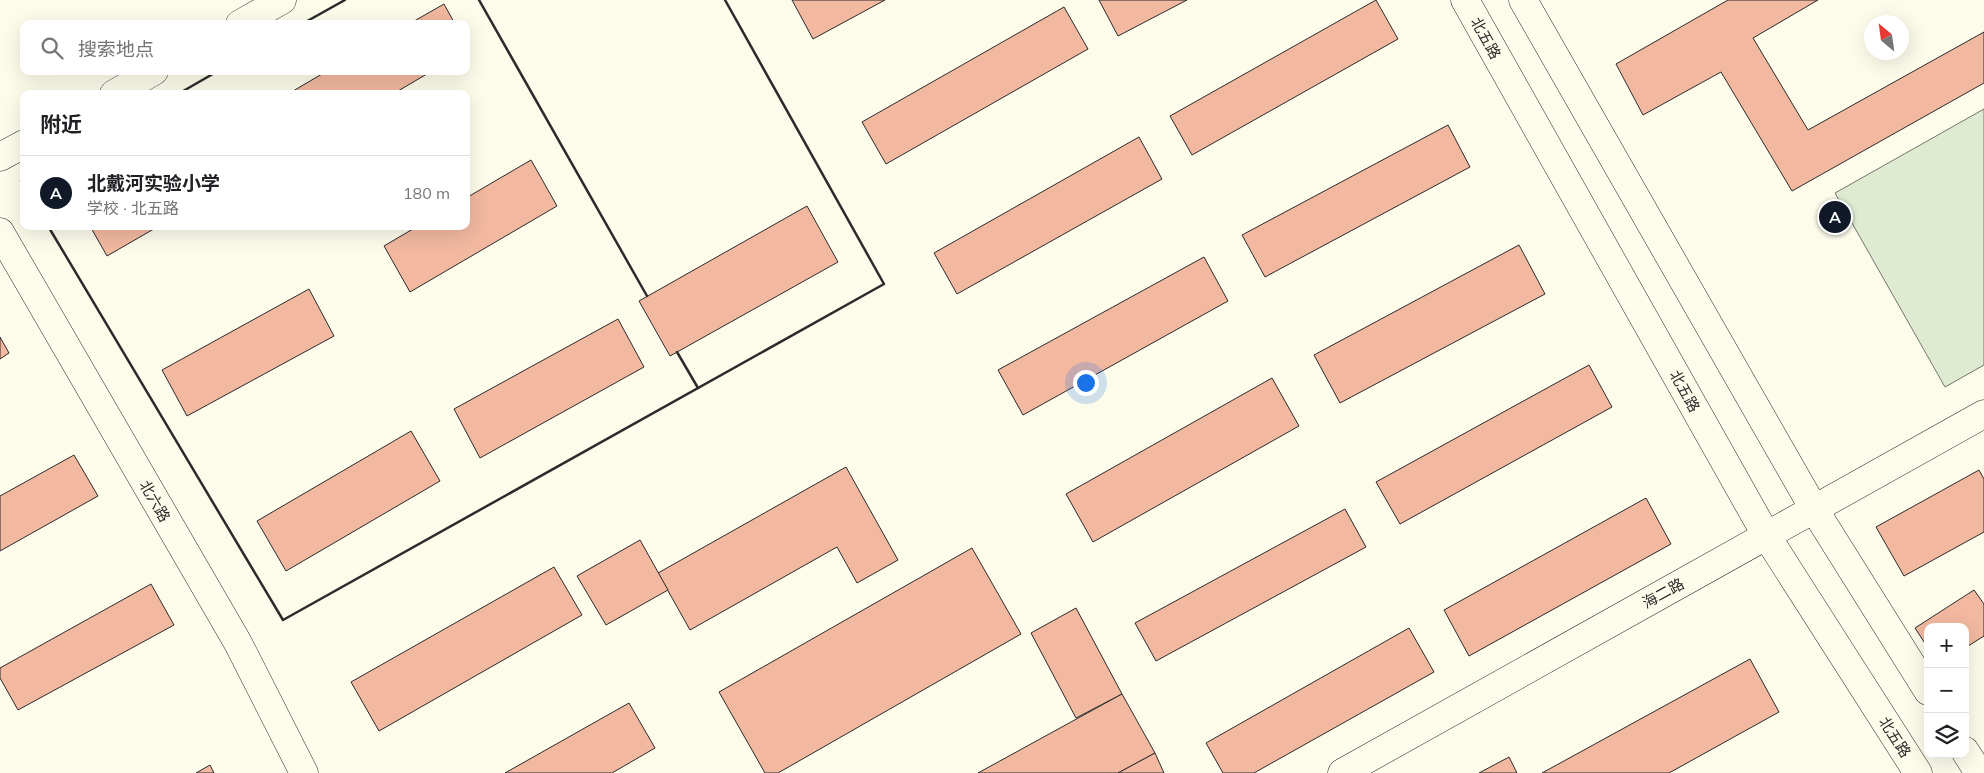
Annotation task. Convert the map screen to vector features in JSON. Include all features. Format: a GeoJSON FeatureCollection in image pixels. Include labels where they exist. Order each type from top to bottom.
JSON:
{"type":"FeatureCollection","features":[{"type":"Feature","properties":{"kind":"main road"},"geometry":{"type":"LineString","coordinates":[[247,20],[282,0]]}},
{"type":"Feature","properties":{"kind":"main road","name":"北五路"},"geometry":{"type":"LineString","coordinates":[[1465,0],[1766,535],[1918,773]]}},
{"type":"Feature","properties":{"kind":"main road"},"geometry":{"type":"LineString","coordinates":[[1523,0],[1814,509],[1924,685]]}},
{"type":"Feature","properties":{"kind":"main road"},"geometry":{"type":"LineString","coordinates":[[121,90],[147,75]]}},
{"type":"Feature","properties":{"kind":"main road"},"geometry":{"type":"LineString","coordinates":[[0,157],[20,146]]}},
{"type":"Feature","properties":{"kind":"main road","name":"北六路"},"geometry":{"type":"LineString","coordinates":[[0,232],[238,643],[304,773]]}},
{"type":"Feature","properties":{"kind":"main road","name":"海二路"},"geometry":{"type":"LineString","coordinates":[[1342,773],[1984,414]]}},
{"type":"Feature","properties":{"kind":"main road"},"geometry":{"type":"LineString","coordinates":[[1969,757],[1979,773]]}},
{"type":"Feature","properties":{"kind":"green space"},"geometry":{"type":"Polygon","coordinates":[[[1984,109],[1984,365],[1945,387],[1835,193],[1984,109]]]}},
{"type":"Feature","properties":{"kind":"building"},"geometry":{"type":"Polygon","coordinates":[[[792,0],[885,0],[813,39],[792,0]]]}},
{"type":"Feature","properties":{"kind":"building"},"geometry":{"type":"Polygon","coordinates":[[[1099,0],[1187,0],[1118,36],[1099,0]]]}},
{"type":"Feature","properties":{"kind":"building"},"geometry":{"type":"Polygon","coordinates":[[[1376,0],[1398,39],[1192,155],[1170,116],[1376,0]]]}},
{"type":"Feature","properties":{"kind":"building"},"geometry":{"type":"Polygon","coordinates":[[[1728,0],[1818,0],[1753,38],[1808,130],[1984,32],[1984,83],[1792,191],[1721,72],[1643,115],[1616,64],[1728,0]]]}},
{"type":"Feature","properties":{"kind":"building"},"geometry":{"type":"Polygon","coordinates":[[[444,4],[453,20],[416,20],[444,4]]]}},
{"type":"Feature","properties":{"kind":"building"},"geometry":{"type":"Polygon","coordinates":[[[1064,7],[1088,49],[886,164],[862,122],[1064,7]]]}},
{"type":"Feature","properties":{"kind":"building"},"geometry":{"type":"Polygon","coordinates":[[[320,75],[425,75],[400,90],[295,90],[320,75]]]}},
{"type":"Feature","properties":{"kind":"building"},"geometry":{"type":"Polygon","coordinates":[[[1448,125],[1470,167],[1265,277],[1242,235],[1448,125]]]}},
{"type":"Feature","properties":{"kind":"building"},"geometry":{"type":"Polygon","coordinates":[[[1139,137],[1162,179],[957,294],[934,253],[1139,137]]]}},
{"type":"Feature","properties":{"kind":"building"},"geometry":{"type":"Polygon","coordinates":[[[531,160],[557,206],[410,292],[384,246],[411,230],[470,230],[470,196],[531,160]]]}},
{"type":"Feature","properties":{"kind":"building"},"geometry":{"type":"Polygon","coordinates":[[[807,206],[838,262],[670,356],[639,301],[807,206]]]}},
{"type":"Feature","properties":{"kind":"building"},"geometry":{"type":"Polygon","coordinates":[[[92,230],[152,230],[107,256],[92,230]]]}},
{"type":"Feature","properties":{"kind":"building"},"geometry":{"type":"Polygon","coordinates":[[[1519,245],[1545,294],[1340,403],[1314,355],[1519,245]]]}},
{"type":"Feature","properties":{"kind":"building"},"geometry":{"type":"Polygon","coordinates":[[[1204,257],[1228,301],[1023,415],[998,370],[1204,257]]]}},
{"type":"Feature","properties":{"kind":"building"},"geometry":{"type":"Polygon","coordinates":[[[309,289],[334,336],[187,416],[162,370],[309,289]]]}},
{"type":"Feature","properties":{"kind":"building"},"geometry":{"type":"Polygon","coordinates":[[[618,319],[644,367],[480,458],[454,409],[618,319]]]}},
{"type":"Feature","properties":{"kind":"building"},"geometry":{"type":"Polygon","coordinates":[[[0,337],[9,353],[0,359],[0,337]]]}},
{"type":"Feature","properties":{"kind":"building"},"geometry":{"type":"Polygon","coordinates":[[[1589,365],[1612,407],[1400,524],[1376,482],[1589,365]]]}},
{"type":"Feature","properties":{"kind":"building"},"geometry":{"type":"Polygon","coordinates":[[[1272,378],[1299,426],[1093,542],[1066,494],[1272,378]]]}},
{"type":"Feature","properties":{"kind":"building"},"geometry":{"type":"Polygon","coordinates":[[[411,431],[440,481],[286,571],[257,521],[411,431]]]}},
{"type":"Feature","properties":{"kind":"building"},"geometry":{"type":"Polygon","coordinates":[[[74,455],[98,496],[0,551],[0,496],[74,455]]]}},
{"type":"Feature","properties":{"kind":"building"},"geometry":{"type":"Polygon","coordinates":[[[846,467],[898,560],[857,583],[837,547],[690,630],[658,573],[846,467]]]}},
{"type":"Feature","properties":{"kind":"building"},"geometry":{"type":"Polygon","coordinates":[[[1979,470],[1984,479],[1984,532],[1904,576],[1876,527],[1979,470]]]}},
{"type":"Feature","properties":{"kind":"building"},"geometry":{"type":"Polygon","coordinates":[[[1646,498],[1671,544],[1469,656],[1444,610],[1646,498]]]}},
{"type":"Feature","properties":{"kind":"building"},"geometry":{"type":"Polygon","coordinates":[[[1345,509],[1366,547],[1156,661],[1135,623],[1345,509]]]}},
{"type":"Feature","properties":{"kind":"building"},"geometry":{"type":"Polygon","coordinates":[[[640,540],[668,590],[606,625],[577,576],[640,540]]]}},
{"type":"Feature","properties":{"kind":"building"},"geometry":{"type":"Polygon","coordinates":[[[972,548],[1021,634],[778,773],[765,773],[719,692],[972,548]]]}},
{"type":"Feature","properties":{"kind":"building"},"geometry":{"type":"Polygon","coordinates":[[[554,567],[582,615],[379,731],[351,682],[554,567]]]}},
{"type":"Feature","properties":{"kind":"building"},"geometry":{"type":"Polygon","coordinates":[[[151,584],[174,625],[18,710],[0,678],[0,668],[151,584]]]}},
{"type":"Feature","properties":{"kind":"building"},"geometry":{"type":"Polygon","coordinates":[[[1974,590],[1984,604],[1984,636],[1969,645],[1969,623],[1924,623],[1924,642],[1915,628],[1974,590]]]}},
{"type":"Feature","properties":{"kind":"building"},"geometry":{"type":"Polygon","coordinates":[[[1076,608],[1122,694],[1076,718],[1031,633],[1076,608]]]}},
{"type":"Feature","properties":{"kind":"building"},"geometry":{"type":"Polygon","coordinates":[[[1409,628],[1434,672],[1254,773],[1223,773],[1206,743],[1409,628]]]}},
{"type":"Feature","properties":{"kind":"building"},"geometry":{"type":"Polygon","coordinates":[[[1750,659],[1779,712],[1669,773],[1542,773],[1750,659]]]}},
{"type":"Feature","properties":{"kind":"building"},"geometry":{"type":"Polygon","coordinates":[[[1122,694],[1155,753],[1118,773],[978,773],[1122,694]]]}},
{"type":"Feature","properties":{"kind":"building"},"geometry":{"type":"Polygon","coordinates":[[[629,703],[655,748],[612,773],[505,773],[629,703]]]}},
{"type":"Feature","properties":{"kind":"building"},"geometry":{"type":"Polygon","coordinates":[[[1155,753],[1164,773],[1118,773],[1155,753]]]}},
{"type":"Feature","properties":{"kind":"building"},"geometry":{"type":"Polygon","coordinates":[[[1509,757],[1517,773],[1479,773],[1509,757]]]}},
{"type":"Feature","properties":{"kind":"building"},"geometry":{"type":"Polygon","coordinates":[[[210,765],[214,773],[196,773],[210,765]]]}},
{"type":"Feature","properties":{"kind":"wall"},"geometry":{"type":"LineString","coordinates":[[309,20],[345,0]]}},
{"type":"Feature","properties":{"kind":"wall"},"geometry":{"type":"LineString","coordinates":[[479,0],[647,296]]}},
{"type":"Feature","properties":{"kind":"wall"},"geometry":{"type":"LineString","coordinates":[[50,230],[283,620],[884,284],[725,0]]}},
{"type":"Feature","properties":{"kind":"wall"},"geometry":{"type":"LineString","coordinates":[[185,90],[211,75]]}},
{"type":"Feature","properties":{"kind":"wall"},"geometry":{"type":"LineString","coordinates":[[677,352],[698,388]]}},
{"type":"Feature","properties":{"kind":"place","name":"北戴河实验小学"},"geometry":{"type":"Point","coordinates":[1835,217]}}]}
